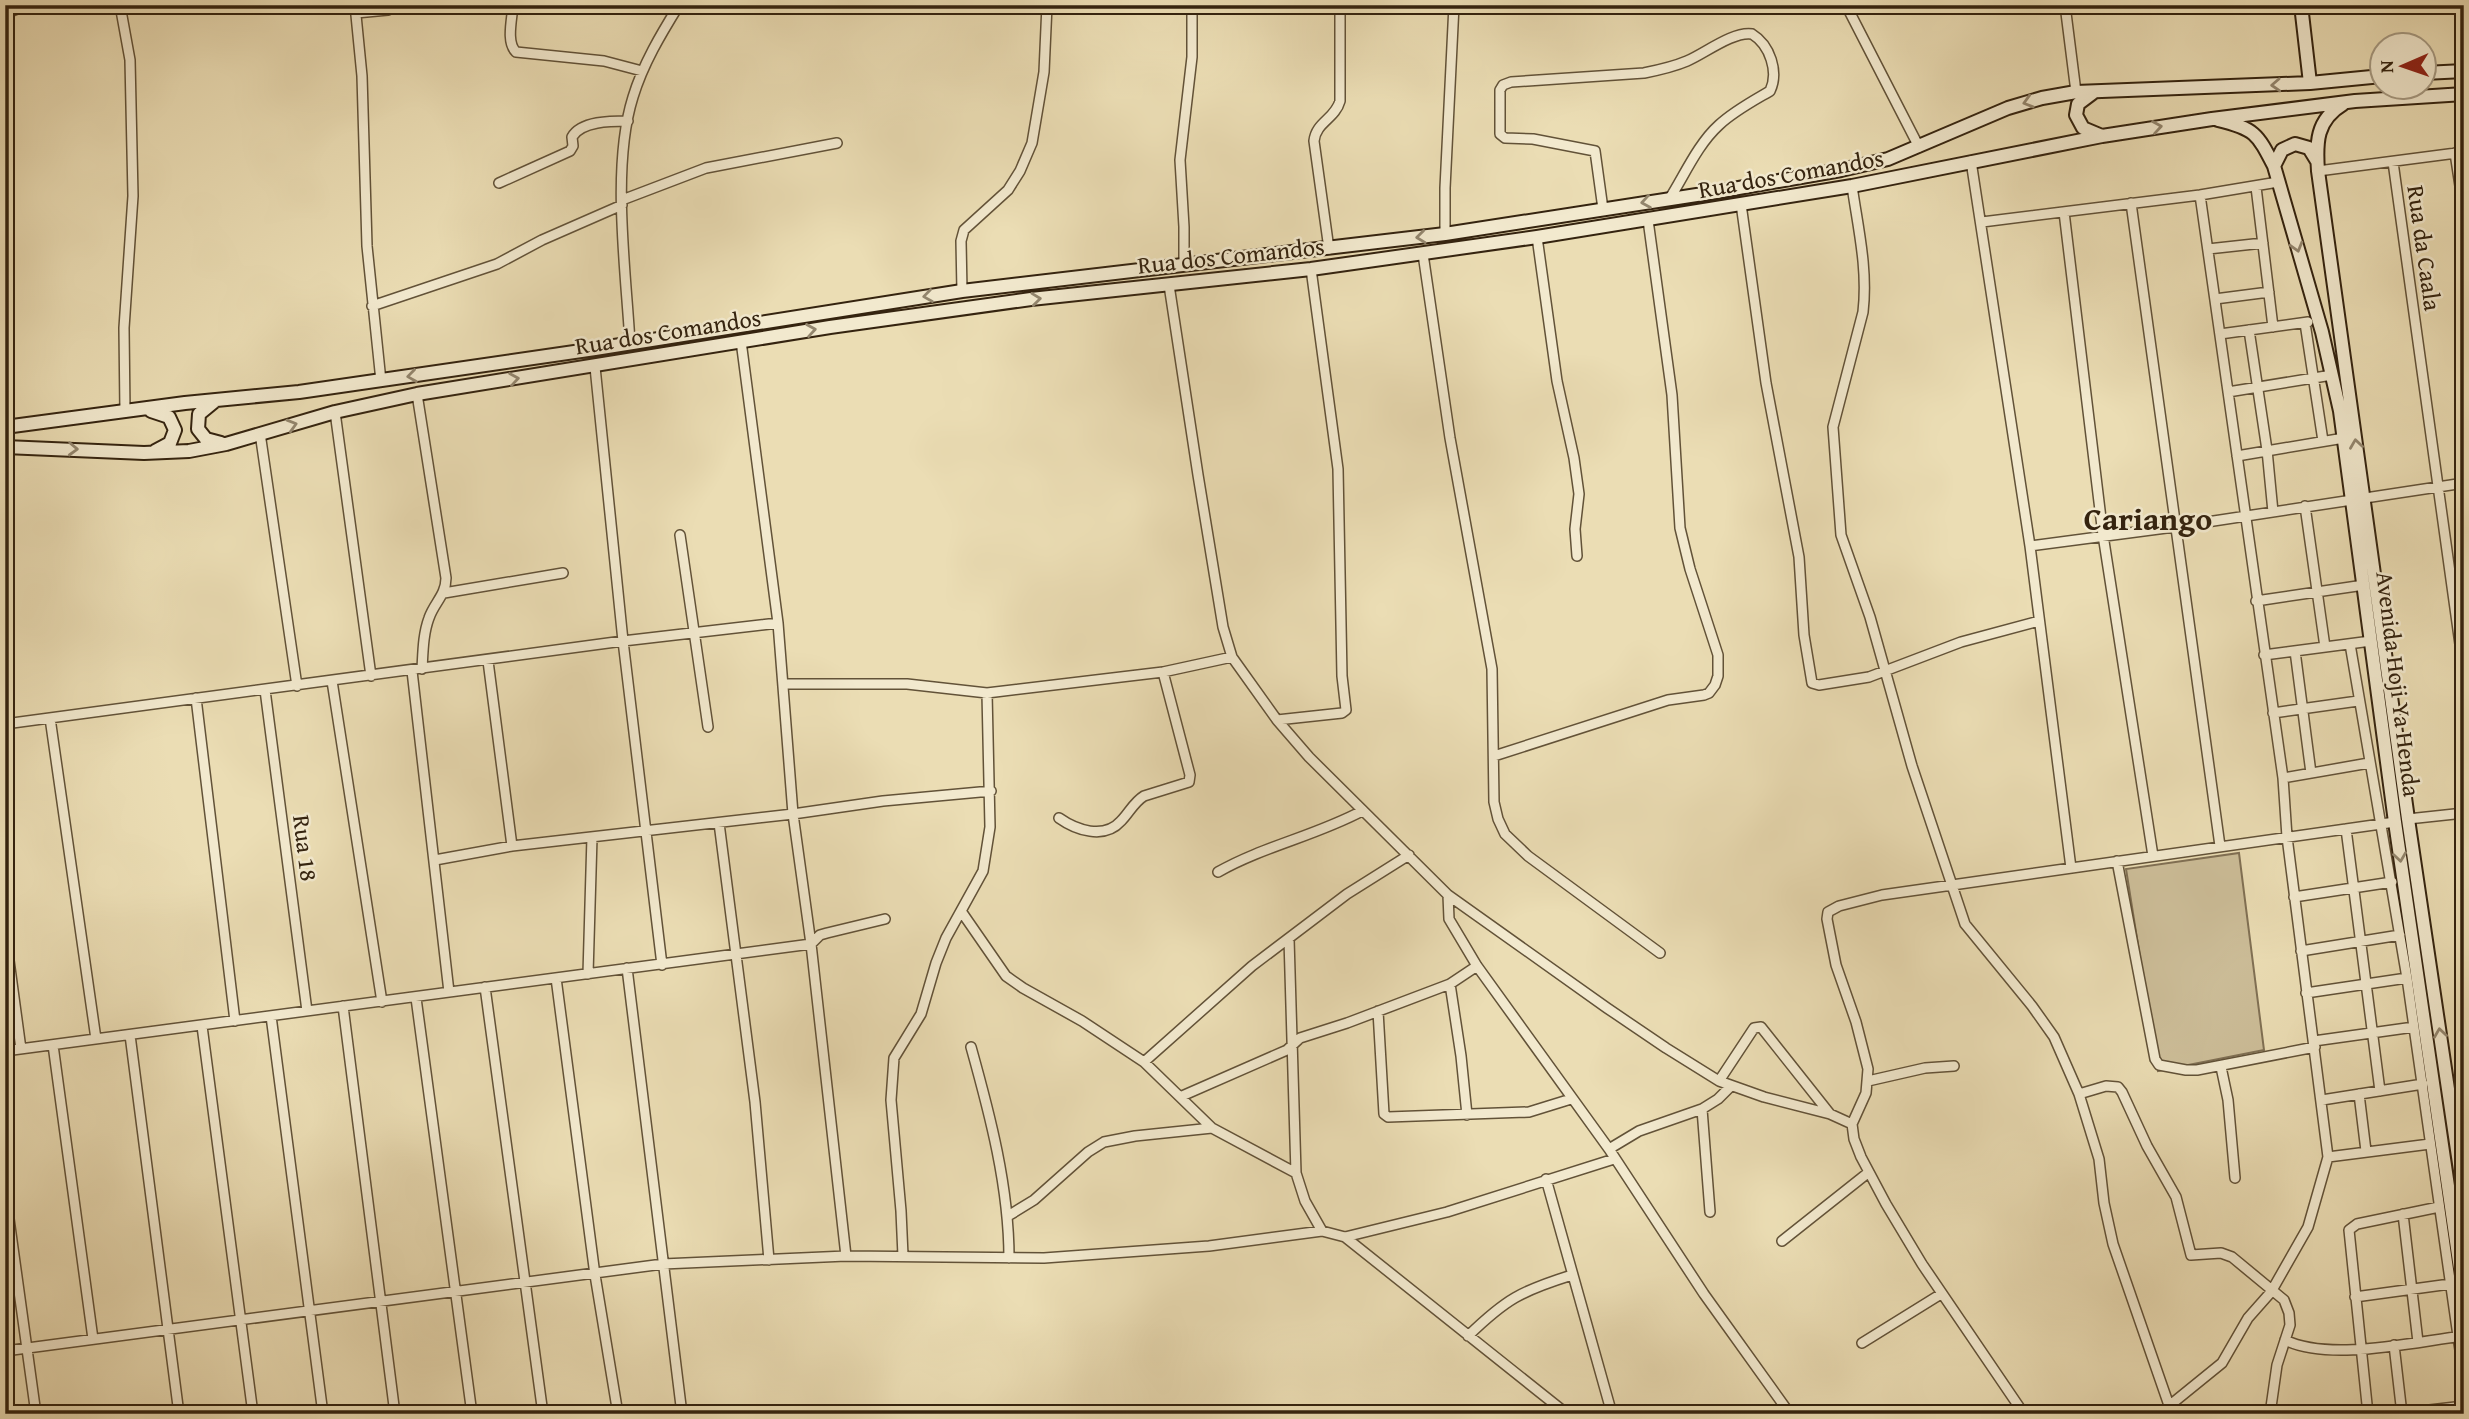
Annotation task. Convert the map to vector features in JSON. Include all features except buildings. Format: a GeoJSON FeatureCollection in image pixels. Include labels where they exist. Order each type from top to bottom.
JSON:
{"type":"FeatureCollection","features":[{"type":"Feature","properties":{"kind":"main road"},"geometry":{"type":"LineString","coordinates":[[2301,5],[2311,83]]}},
{"type":"Feature","properties":{"kind":"main road"},"geometry":{"type":"LineString","coordinates":[[2438,73],[2464,71]]}},
{"type":"Feature","properties":{"kind":"main road","name":"Rua dos Comandos"},"geometry":{"type":"LineString","coordinates":[[5,427],[381,381],[962,291],[1329,249],[1603,209],[1841,170],[1888,159],[2008,108],[2076,92],[2311,83],[2368,77]]}},
{"type":"Feature","properties":{"kind":"main road"},"geometry":{"type":"LineString","coordinates":[[2095,92],[2078,104],[2076,115],[2083,128],[2102,136]]}},
{"type":"Feature","properties":{"kind":"main road","name":"Rua dos Comandos"},"geometry":{"type":"LineString","coordinates":[[5,447],[144,453],[189,451],[226,444],[335,412],[417,394],[741,341],[1031,299],[1311,269],[1537,237],[1852,186],[2102,136],[2212,119],[2346,102],[2464,94]]}},
{"type":"Feature","properties":{"kind":"main road","name":"Avenida Hoji Ya Henda"},"geometry":{"type":"LineString","coordinates":[[2346,102],[2331,112],[2321,127],[2316,143],[2318,166],[2358,498],[2460,1138],[2464,1197]]}},
{"type":"Feature","properties":{"kind":"main road","name":"Avenida Hoji Ya Henda"},"geometry":{"type":"LineString","coordinates":[[2212,119],[2245,127],[2262,142],[2274,166],[2332,375],[2358,498],[2388,823],[2464,1296]]}},
{"type":"Feature","properties":{"kind":"main road"},"geometry":{"type":"LineString","coordinates":[[2274,166],[2282,150],[2295,144],[2309,148],[2318,166]]}},
{"type":"Feature","properties":{"kind":"main road"},"geometry":{"type":"LineString","coordinates":[[216,400],[199,414],[198,429],[206,439],[226,444]]}},
{"type":"Feature","properties":{"kind":"main road"},"geometry":{"type":"LineString","coordinates":[[142,410],[162,413],[169,417],[174,430],[174,438],[165,447],[144,453]]}},
{"type":"Feature","properties":{"kind":"street"},"geometry":{"type":"LineString","coordinates":[[5,14],[27,5]]}},
{"type":"Feature","properties":{"kind":"street"},"geometry":{"type":"LineString","coordinates":[[120,5],[130,60],[133,196],[124,328],[125,412]]}},
{"type":"Feature","properties":{"kind":"street"},"geometry":{"type":"LineString","coordinates":[[381,381],[367,246],[362,76],[356,9],[388,10],[397,5]]}},
{"type":"Feature","properties":{"kind":"street"},"geometry":{"type":"LineString","coordinates":[[631,343],[622,202],[628,121],[642,71],[679,5]]}},
{"type":"Feature","properties":{"kind":"street"},"geometry":{"type":"LineString","coordinates":[[962,291],[961,241],[964,230],[1008,190],[1032,143],[1044,72],[1047,5]]}},
{"type":"Feature","properties":{"kind":"street"},"geometry":{"type":"LineString","coordinates":[[1184,265],[1180,160],[1192,57],[1192,5]]}},
{"type":"Feature","properties":{"kind":"street"},"geometry":{"type":"LineString","coordinates":[[1329,249],[1314,141],[1316,129],[1334,114],[1340,101],[1340,5]]}},
{"type":"Feature","properties":{"kind":"street"},"geometry":{"type":"LineString","coordinates":[[1446,234],[1445,188],[1454,5]]}},
{"type":"Feature","properties":{"kind":"street"},"geometry":{"type":"LineString","coordinates":[[1846,5],[1919,147]]}},
{"type":"Feature","properties":{"kind":"street"},"geometry":{"type":"LineString","coordinates":[[2065,5],[2076,92]]}},
{"type":"Feature","properties":{"kind":"street"},"geometry":{"type":"LineString","coordinates":[[511,6],[510,41],[516,52],[604,61],[642,71]]}},
{"type":"Feature","properties":{"kind":"street"},"geometry":{"type":"LineString","coordinates":[[1603,209],[1595,151],[1533,139],[1505,138],[1500,134],[1500,90],[1503,85],[1510,82],[1644,73],[1666,69],[1741,33],[1752,34],[1765,47],[1771,61],[1774,71],[1773,86],[1770,91],[1739,109],[1718,126],[1703,144],[1670,198]]}},
{"type":"Feature","properties":{"kind":"street"},"geometry":{"type":"LineString","coordinates":[[499,183],[570,151],[575,132],[604,121],[628,121]]}},
{"type":"Feature","properties":{"kind":"street"},"geometry":{"type":"LineString","coordinates":[[372,306],[497,264],[622,202],[706,169],[837,143]]}},
{"type":"Feature","properties":{"kind":"street"},"geometry":{"type":"LineString","coordinates":[[2318,166],[2393,162],[2460,153],[2464,212]]}},
{"type":"Feature","properties":{"kind":"street"},"geometry":{"type":"LineString","coordinates":[[1971,161],[2030,546],[2071,868]]}},
{"type":"Feature","properties":{"kind":"street","name":"Rua da Caala"},"geometry":{"type":"LineString","coordinates":[[2393,162],[2464,673]]}},
{"type":"Feature","properties":{"kind":"street"},"geometry":{"type":"LineString","coordinates":[[1982,222],[2200,195],[2278,182]]}},
{"type":"Feature","properties":{"kind":"street"},"geometry":{"type":"LineString","coordinates":[[1852,186],[1864,260],[1865,295],[1835,418],[1833,438],[1841,536],[1870,617],[1912,766],[1968,928],[2054,1037],[2079,1094],[2099,1159],[2104,1203],[2113,1244],[2171,1410],[2222,1363],[2248,1318],[2258,1304],[2272,1292],[2308,1227],[2328,1157],[2294,897],[2283,778],[2200,195]]}},
{"type":"Feature","properties":{"kind":"street"},"geometry":{"type":"LineString","coordinates":[[2256,187],[2273,327]]}},
{"type":"Feature","properties":{"kind":"street"},"geometry":{"type":"LineString","coordinates":[[2131,203],[2220,846]]}},
{"type":"Feature","properties":{"kind":"street"},"geometry":{"type":"LineString","coordinates":[[1741,204],[1766,383],[1799,557],[1804,635],[1812,683],[1819,685],[1869,677],[1961,642],[2039,621]]}},
{"type":"Feature","properties":{"kind":"street"},"geometry":{"type":"LineString","coordinates":[[2064,212],[2103,535],[2153,856]]}},
{"type":"Feature","properties":{"kind":"street"},"geometry":{"type":"LineString","coordinates":[[1494,756],[1668,700],[1703,695],[1715,685],[1718,676],[1718,655],[1690,569],[1680,528],[1674,406],[1648,220]]}},
{"type":"Feature","properties":{"kind":"street"},"geometry":{"type":"LineString","coordinates":[[1537,237],[1557,381],[1579,494],[1575,529],[1577,556]]}},
{"type":"Feature","properties":{"kind":"street"},"geometry":{"type":"LineString","coordinates":[[2208,249],[2263,243]]}},
{"type":"Feature","properties":{"kind":"street"},"geometry":{"type":"LineString","coordinates":[[1423,254],[1450,438],[1492,668],[1494,802],[1498,819],[1505,834],[1528,856],[1660,953]]}},
{"type":"Feature","properties":{"kind":"street"},"geometry":{"type":"LineString","coordinates":[[1277,720],[1342,713],[1345,712],[1346,706],[1342,676],[1338,469],[1311,269]]}},
{"type":"Feature","properties":{"kind":"street"},"geometry":{"type":"LineString","coordinates":[[1169,285],[1223,627],[1232,657],[1277,720],[1309,757],[1448,895],[1656,1042],[1719,1081],[1830,1114],[1852,1124]]}},
{"type":"Feature","properties":{"kind":"street"},"geometry":{"type":"LineString","coordinates":[[2215,299],[2269,292]]}},
{"type":"Feature","properties":{"kind":"street"},"geometry":{"type":"LineString","coordinates":[[2220,334],[2318,319]]}},
{"type":"Feature","properties":{"kind":"street"},"geometry":{"type":"LineString","coordinates":[[2305,323],[2323,441]]}},
{"type":"Feature","properties":{"kind":"street"},"geometry":{"type":"LineString","coordinates":[[2249,330],[2267,450],[2273,512]]}},
{"type":"Feature","properties":{"kind":"street"},"geometry":{"type":"LineString","coordinates":[[741,341],[778,623],[793,814],[811,944],[846,1256]]}},
{"type":"Feature","properties":{"kind":"street"},"geometry":{"type":"LineString","coordinates":[[595,367],[623,641],[662,965]]}},
{"type":"Feature","properties":{"kind":"street"},"geometry":{"type":"LineString","coordinates":[[2228,392],[2332,375]]}},
{"type":"Feature","properties":{"kind":"street"},"geometry":{"type":"LineString","coordinates":[[417,394],[446,578],[444,593],[432,611],[427,625],[417,670],[449,992]]}},
{"type":"Feature","properties":{"kind":"street"},"geometry":{"type":"LineString","coordinates":[[335,412],[370,676]]}},
{"type":"Feature","properties":{"kind":"street"},"geometry":{"type":"LineString","coordinates":[[260,433],[297,686]]}},
{"type":"Feature","properties":{"kind":"street"},"geometry":{"type":"LineString","coordinates":[[2237,456],[2344,438]]}},
{"type":"Feature","properties":{"kind":"street"},"geometry":{"type":"LineString","coordinates":[[2030,546],[2464,483]]}},
{"type":"Feature","properties":{"kind":"street"},"geometry":{"type":"LineString","coordinates":[[2305,506],[2325,647]]}},
{"type":"Feature","properties":{"kind":"street"},"geometry":{"type":"LineString","coordinates":[[680,535],[708,727]]}},
{"type":"Feature","properties":{"kind":"street"},"geometry":{"type":"LineString","coordinates":[[444,593],[563,573]]}},
{"type":"Feature","properties":{"kind":"street"},"geometry":{"type":"LineString","coordinates":[[2256,601],[2364,585]]}},
{"type":"Feature","properties":{"kind":"street"},"geometry":{"type":"LineString","coordinates":[[5,724],[623,641],[778,623]]}},
{"type":"Feature","properties":{"kind":"street"},"geometry":{"type":"LineString","coordinates":[[2264,655],[2371,641]]}},
{"type":"Feature","properties":{"kind":"street"},"geometry":{"type":"LineString","coordinates":[[2350,644],[2369,763],[2388,823],[2392,882],[2450,1284],[2461,1336],[2464,1378]]}},
{"type":"Feature","properties":{"kind":"street"},"geometry":{"type":"LineString","coordinates":[[2295,651],[2311,773]]}},
{"type":"Feature","properties":{"kind":"street"},"geometry":{"type":"LineString","coordinates":[[783,684],[907,684],[986,693],[1163,672],[1232,657]]}},
{"type":"Feature","properties":{"kind":"street"},"geometry":{"type":"LineString","coordinates":[[488,661],[512,846]]}},
{"type":"Feature","properties":{"kind":"street"},"geometry":{"type":"LineString","coordinates":[[1059,818],[1075,829],[1098,832],[1118,825],[1144,796],[1189,782],[1190,775],[1163,672]]}},
{"type":"Feature","properties":{"kind":"street"},"geometry":{"type":"LineString","coordinates":[[332,681],[382,1002]]}},
{"type":"Feature","properties":{"kind":"street","name":"Rua 18"},"geometry":{"type":"LineString","coordinates":[[265,690],[307,1011]]}},
{"type":"Feature","properties":{"kind":"street"},"geometry":{"type":"LineString","coordinates":[[903,1256],[891,1100],[894,1058],[921,1014],[936,963],[983,871],[989,837],[990,791],[986,693]]}},
{"type":"Feature","properties":{"kind":"street"},"geometry":{"type":"LineString","coordinates":[[196,698],[234,1021]]}},
{"type":"Feature","properties":{"kind":"street"},"geometry":{"type":"LineString","coordinates":[[2273,713],[2358,701]]}},
{"type":"Feature","properties":{"kind":"street"},"geometry":{"type":"LineString","coordinates":[[50,718],[96,1039]]}},
{"type":"Feature","properties":{"kind":"street"},"geometry":{"type":"LineString","coordinates":[[2283,778],[2369,763]]}},
{"type":"Feature","properties":{"kind":"street"},"geometry":{"type":"LineString","coordinates":[[435,860],[512,846],[883,801],[990,791]]}},
{"type":"Feature","properties":{"kind":"street"},"geometry":{"type":"LineString","coordinates":[[1218,872],[1256,853],[1335,825],[1362,811]]}},
{"type":"Feature","properties":{"kind":"street"},"geometry":{"type":"LineString","coordinates":[[2408,819],[2464,813]]}},
{"type":"Feature","properties":{"kind":"street"},"geometry":{"type":"LineString","coordinates":[[719,823],[755,1102],[769,1260]]}},
{"type":"Feature","properties":{"kind":"street"},"geometry":{"type":"LineString","coordinates":[[2024,1414],[1941,1294],[1868,1172],[1854,1139],[1852,1124],[1861,1106],[1868,1081],[1863,1046],[1836,965],[1827,915],[1839,906],[1860,900],[1952,884],[2388,823]]}},
{"type":"Feature","properties":{"kind":"street"},"geometry":{"type":"LineString","coordinates":[[2346,829],[2380,1091]]}},
{"type":"Feature","properties":{"kind":"street"},"geometry":{"type":"LineString","coordinates":[[587,974],[592,837]]}},
{"type":"Feature","properties":{"kind":"street"},"geometry":{"type":"LineString","coordinates":[[1144,1062],[1252,966],[1348,894],[1409,855]]}},
{"type":"Feature","properties":{"kind":"street"},"geometry":{"type":"LineString","coordinates":[[2117,861],[2155,1059],[2159,1065],[2186,1070],[2221,1067],[2314,1044],[2414,1027]]}},
{"type":"Feature","properties":{"kind":"street"},"geometry":{"type":"LineString","coordinates":[[2294,897],[2392,882]]}},
{"type":"Feature","properties":{"kind":"street"},"geometry":{"type":"LineString","coordinates":[[1448,895],[1449,919],[1477,966],[1609,1149],[1704,1294],[1790,1414]]}},
{"type":"Feature","properties":{"kind":"street"},"geometry":{"type":"LineString","coordinates":[[961,911],[1006,976],[1144,1062],[1212,1128],[1296,1173]]}},
{"type":"Feature","properties":{"kind":"street"},"geometry":{"type":"LineString","coordinates":[[5,1051],[811,944],[820,935],[885,919]]}},
{"type":"Feature","properties":{"kind":"street"},"geometry":{"type":"LineString","coordinates":[[5,931],[21,1049]]}},
{"type":"Feature","properties":{"kind":"street"},"geometry":{"type":"LineString","coordinates":[[2301,951],[2400,935]]}},
{"type":"Feature","properties":{"kind":"street"},"geometry":{"type":"LineString","coordinates":[[1289,939],[1296,1173],[1305,1201],[1322,1231]]}},
{"type":"Feature","properties":{"kind":"street"},"geometry":{"type":"LineString","coordinates":[[1182,1096],[1287,1051],[1300,1038],[1450,984],[1477,966]]}},
{"type":"Feature","properties":{"kind":"street"},"geometry":{"type":"LineString","coordinates":[[627,968],[682,1414]]}},
{"type":"Feature","properties":{"kind":"street"},"geometry":{"type":"LineString","coordinates":[[556,978],[595,1275],[618,1414]]}},
{"type":"Feature","properties":{"kind":"street"},"geometry":{"type":"LineString","coordinates":[[2306,993],[2407,978]]}},
{"type":"Feature","properties":{"kind":"street"},"geometry":{"type":"LineString","coordinates":[[1450,984],[1467,1115]]}},
{"type":"Feature","properties":{"kind":"street"},"geometry":{"type":"LineString","coordinates":[[485,987],[543,1414]]}},
{"type":"Feature","properties":{"kind":"street"},"geometry":{"type":"LineString","coordinates":[[416,998],[471,1414]]}},
{"type":"Feature","properties":{"kind":"street"},"geometry":{"type":"LineString","coordinates":[[343,1006],[395,1414]]}},
{"type":"Feature","properties":{"kind":"street"},"geometry":{"type":"LineString","coordinates":[[1378,1011],[1385,1116],[1392,1118],[1537,1112],[1571,1099]]}},
{"type":"Feature","properties":{"kind":"street"},"geometry":{"type":"LineString","coordinates":[[271,1016],[323,1414]]}},
{"type":"Feature","properties":{"kind":"street"},"geometry":{"type":"LineString","coordinates":[[202,1026],[253,1414]]}},
{"type":"Feature","properties":{"kind":"street"},"geometry":{"type":"LineString","coordinates":[[1719,1081],[1754,1028],[1758,1026],[1830,1114]]}},
{"type":"Feature","properties":{"kind":"street"},"geometry":{"type":"LineString","coordinates":[[130,1035],[180,1414]]}},
{"type":"Feature","properties":{"kind":"street"},"geometry":{"type":"LineString","coordinates":[[53,1045],[93,1339]]}},
{"type":"Feature","properties":{"kind":"street"},"geometry":{"type":"LineString","coordinates":[[971,1047],[1008,1216],[1009,1258]]}},
{"type":"Feature","properties":{"kind":"street"},"geometry":{"type":"LineString","coordinates":[[1868,1081],[1925,1068],[1954,1066]]}},
{"type":"Feature","properties":{"kind":"street"},"geometry":{"type":"LineString","coordinates":[[2221,1067],[2228,1100],[2235,1178]]}},
{"type":"Feature","properties":{"kind":"street"},"geometry":{"type":"LineString","coordinates":[[2322,1100],[2423,1084]]}},
{"type":"Feature","properties":{"kind":"street"},"geometry":{"type":"LineString","coordinates":[[1609,1149],[1639,1131],[1702,1109],[1718,1099],[1731,1086]]}},
{"type":"Feature","properties":{"kind":"street"},"geometry":{"type":"LineString","coordinates":[[2079,1094],[2106,1086],[2118,1087],[2176,1197],[2191,1255],[2221,1254],[2232,1257],[2284,1300],[2290,1325],[2277,1365],[2270,1414]]}},
{"type":"Feature","properties":{"kind":"street"},"geometry":{"type":"LineString","coordinates":[[2359,1094],[2367,1151]]}},
{"type":"Feature","properties":{"kind":"street"},"geometry":{"type":"LineString","coordinates":[[1702,1109],[1710,1212]]}},
{"type":"Feature","properties":{"kind":"street"},"geometry":{"type":"LineString","coordinates":[[1008,1216],[1034,1200],[1104,1142],[1126,1137],[1212,1128]]}},
{"type":"Feature","properties":{"kind":"street"},"geometry":{"type":"LineString","coordinates":[[2328,1157],[2430,1143]]}},
{"type":"Feature","properties":{"kind":"street"},"geometry":{"type":"LineString","coordinates":[[1345,1237],[1447,1212],[1614,1159]]}},
{"type":"Feature","properties":{"kind":"street"},"geometry":{"type":"LineString","coordinates":[[1782,1241],[1868,1172]]}},
{"type":"Feature","properties":{"kind":"street"},"geometry":{"type":"LineString","coordinates":[[1546,1179],[1612,1414]]}},
{"type":"Feature","properties":{"kind":"street"},"geometry":{"type":"LineString","coordinates":[[5,1190],[36,1414]]}},
{"type":"Feature","properties":{"kind":"street"},"geometry":{"type":"LineString","coordinates":[[2368,1414],[2349,1230],[2357,1224],[2439,1206]]}},
{"type":"Feature","properties":{"kind":"street"},"geometry":{"type":"LineString","coordinates":[[2403,1214],[2418,1342]]}},
{"type":"Feature","properties":{"kind":"street"},"geometry":{"type":"LineString","coordinates":[[5,1351],[663,1264],[846,1256],[1044,1258],[1209,1245],[1322,1231],[1345,1237],[1567,1414]]}},
{"type":"Feature","properties":{"kind":"street"},"geometry":{"type":"LineString","coordinates":[[1468,1336],[1510,1299],[1533,1287],[1572,1275]]}},
{"type":"Feature","properties":{"kind":"street"},"geometry":{"type":"LineString","coordinates":[[2356,1297],[2450,1284]]}},
{"type":"Feature","properties":{"kind":"street"},"geometry":{"type":"LineString","coordinates":[[1862,1343],[1941,1294]]}},
{"type":"Feature","properties":{"kind":"street"},"geometry":{"type":"LineString","coordinates":[[2285,1340],[2302,1347],[2360,1349],[2461,1336]]}},
{"type":"Feature","properties":{"kind":"street"},"geometry":{"type":"LineString","coordinates":[[2394,1345],[2400,1413],[2464,1406]]}},
{"type":"Feature","properties":{"kind":"shaded area"},"geometry":{"type":"Polygon","coordinates":[[[2239,853],[2264,1050],[2158,1071],[2126,869],[2239,853]]]}},
{"type":"Feature","properties":{"kind":"district","name":"Cariango"},"geometry":{"type":"Point","coordinates":[2148,519]}}]}
